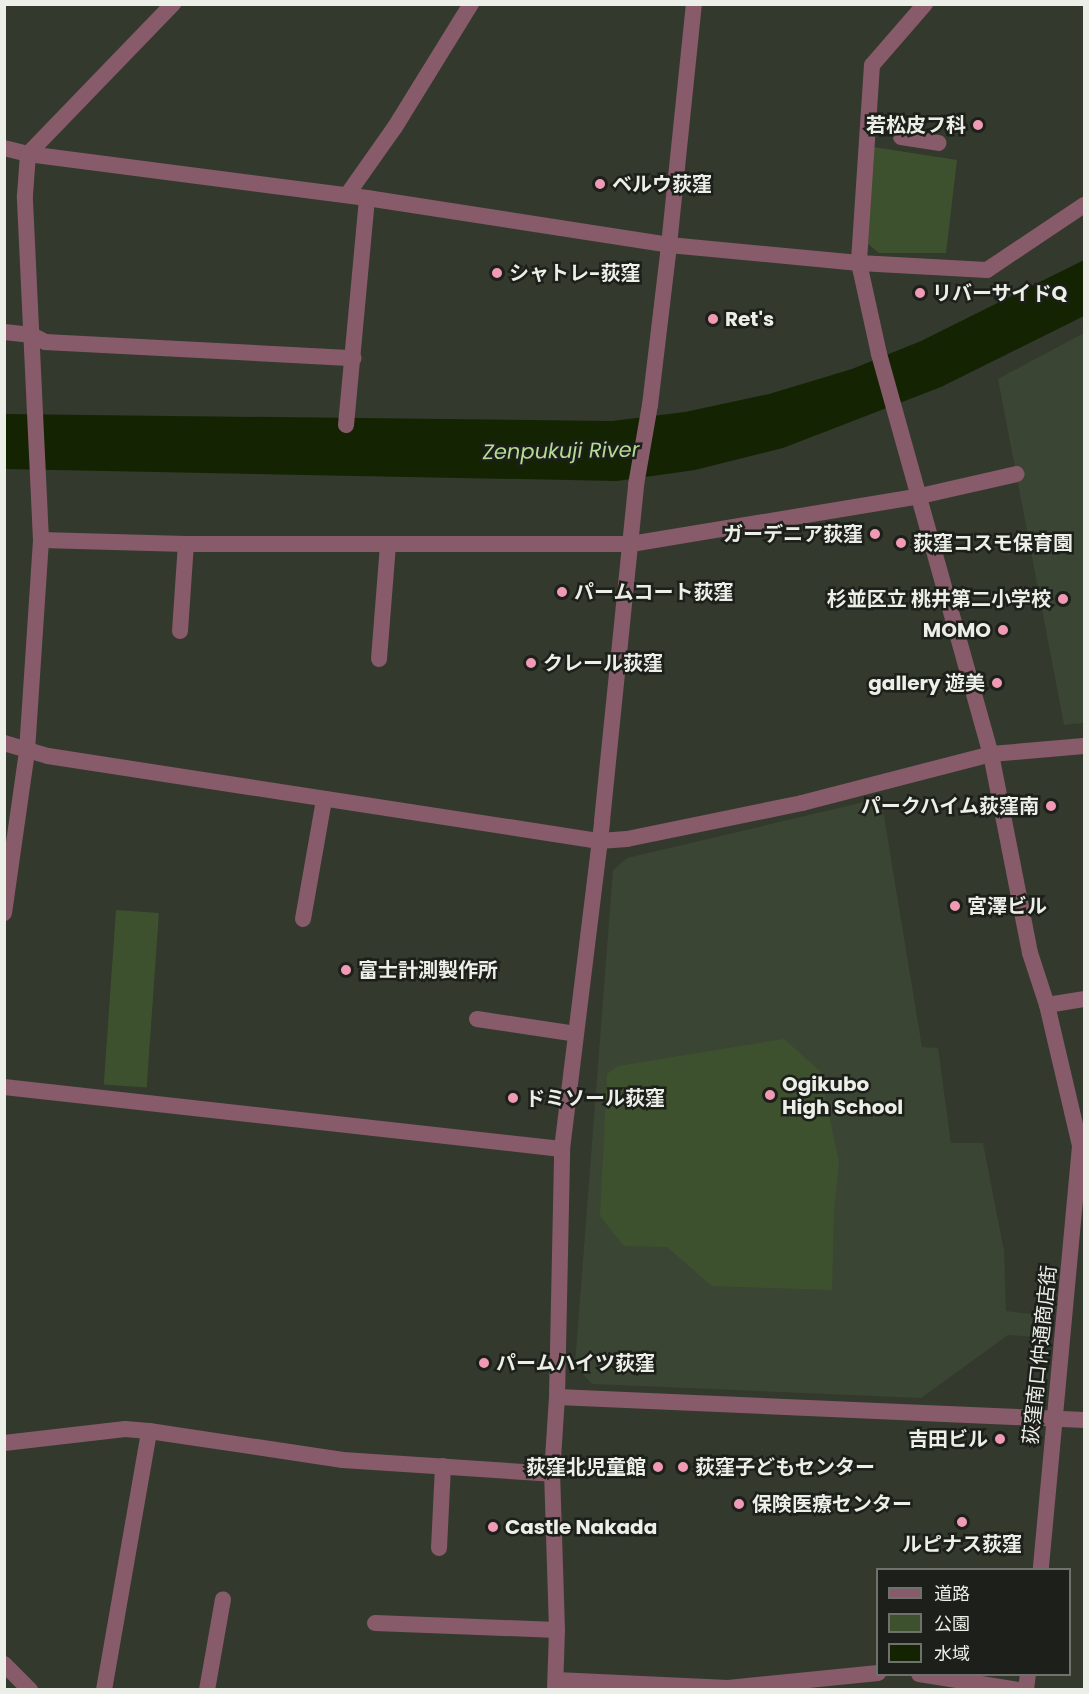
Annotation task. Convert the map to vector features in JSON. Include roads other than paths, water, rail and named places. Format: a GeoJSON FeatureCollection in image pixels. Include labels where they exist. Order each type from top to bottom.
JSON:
{"type":"FeatureCollection","features":[{"type":"Feature","properties":{"kind":"street"},"geometry":{"type":"LineString","coordinates":[[4,914],[27,751],[41,540],[25,195],[28,154],[173,4]]}},
{"type":"Feature","properties":{"kind":"street"},"geometry":{"type":"LineString","coordinates":[[347,195],[395,126],[471,4]]}},
{"type":"Feature","properties":{"kind":"street"},"geometry":{"type":"LineString","coordinates":[[694,4],[669,244],[638,480],[599,841],[562,1149],[557,1397],[552,1474],[557,1630],[556,1685],[728,1688],[780,1686],[876,1673]]}},
{"type":"Feature","properties":{"kind":"street","name":"荻窪南口仲通商店街"},"geometry":{"type":"LineString","coordinates":[[926,4],[872,65],[859,263],[879,354],[991,754],[1030,953],[1047,1005],[1082,1146],[1053,1420],[1041,1568]]}},
{"type":"Feature","properties":{"kind":"street"},"geometry":{"type":"LineString","coordinates":[[901,137],[939,143]]}},
{"type":"Feature","properties":{"kind":"street"},"geometry":{"type":"LineString","coordinates":[[4,148],[28,154],[347,195],[669,244],[859,263],[987,270],[1084,204]]}},
{"type":"Feature","properties":{"kind":"street"},"geometry":{"type":"LineString","coordinates":[[346,425],[367,198]]}},
{"type":"Feature","properties":{"kind":"street"},"geometry":{"type":"LineString","coordinates":[[4,332],[32,335],[45,342],[354,358]]}},
{"type":"Feature","properties":{"kind":"street"},"geometry":{"type":"LineString","coordinates":[[41,540],[186,544],[631,544],[920,496],[1017,474]]}},
{"type":"Feature","properties":{"kind":"street"},"geometry":{"type":"LineString","coordinates":[[180,631],[186,544]]}},
{"type":"Feature","properties":{"kind":"street"},"geometry":{"type":"LineString","coordinates":[[379,659],[388,544]]}},
{"type":"Feature","properties":{"kind":"street"},"geometry":{"type":"LineString","coordinates":[[4,743],[27,751],[324,800],[599,841],[627,839],[802,802],[991,754],[1084,746]]}},
{"type":"Feature","properties":{"kind":"street"},"geometry":{"type":"LineString","coordinates":[[303,919],[324,800]]}},
{"type":"Feature","properties":{"kind":"street"},"geometry":{"type":"LineString","coordinates":[[1047,1005],[1084,999]]}},
{"type":"Feature","properties":{"kind":"street"},"geometry":{"type":"LineString","coordinates":[[477,1019],[576,1034]]}},
{"type":"Feature","properties":{"kind":"street"},"geometry":{"type":"LineString","coordinates":[[4,1087],[562,1149]]}},
{"type":"Feature","properties":{"kind":"street"},"geometry":{"type":"LineString","coordinates":[[557,1397],[1084,1420]]}},
{"type":"Feature","properties":{"kind":"street"},"geometry":{"type":"LineString","coordinates":[[4,1443],[125,1429],[344,1460],[552,1474]]}},
{"type":"Feature","properties":{"kind":"street"},"geometry":{"type":"LineString","coordinates":[[104,1689],[149,1431]]}},
{"type":"Feature","properties":{"kind":"street"},"geometry":{"type":"LineString","coordinates":[[439,1548],[442,1466]]}},
{"type":"Feature","properties":{"kind":"street"},"geometry":{"type":"LineString","coordinates":[[207,1689],[223,1599]]}},
{"type":"Feature","properties":{"kind":"street"},"geometry":{"type":"LineString","coordinates":[[375,1623],[557,1630]]}},
{"type":"Feature","properties":{"kind":"street"},"geometry":{"type":"LineString","coordinates":[[4,1664],[30,1689]]}},
{"type":"Feature","properties":{"kind":"street"},"geometry":{"type":"LineString","coordinates":[[932,1676],[1019,1689]]}},
{"type":"Feature","properties":{"kind":"water","name":"Zenpukuji River"},"geometry":{"type":"Polygon","coordinates":[[[1084,260],[1084,316],[941,387],[783,448],[695,470],[617,481],[5,469],[5,414],[612,421],[685,412],[769,394],[852,369],[921,341],[1084,260]]]}},
{"type":"Feature","properties":{"kind":"place","name":"若松皮フ科"},"geometry":{"type":"Point","coordinates":[978,125]}},
{"type":"Feature","properties":{"kind":"place","name":"ベルウ荻窪"},"geometry":{"type":"Point","coordinates":[600,184]}},
{"type":"Feature","properties":{"kind":"place","name":"シャトレ-荻窪"},"geometry":{"type":"Point","coordinates":[497,273]}},
{"type":"Feature","properties":{"kind":"place","name":"リバーサイドQ"},"geometry":{"type":"Point","coordinates":[920,293]}},
{"type":"Feature","properties":{"kind":"place","name":"Ret's"},"geometry":{"type":"Point","coordinates":[713,319]}},
{"type":"Feature","properties":{"kind":"place","name":"ガーデニア荻窪"},"geometry":{"type":"Point","coordinates":[875,534]}},
{"type":"Feature","properties":{"kind":"place","name":"荻窪コスモ保育園"},"geometry":{"type":"Point","coordinates":[901,543]}},
{"type":"Feature","properties":{"kind":"place","name":"パームコート荻窪"},"geometry":{"type":"Point","coordinates":[562,592]}},
{"type":"Feature","properties":{"kind":"place","name":"杉並区立 桃井第二小学校"},"geometry":{"type":"Point","coordinates":[1063,599]}},
{"type":"Feature","properties":{"kind":"place","name":"MOMO"},"geometry":{"type":"Point","coordinates":[1003,630]}},
{"type":"Feature","properties":{"kind":"place","name":"クレール荻窪"},"geometry":{"type":"Point","coordinates":[531,663]}},
{"type":"Feature","properties":{"kind":"place","name":"gallery 遊美"},"geometry":{"type":"Point","coordinates":[997,683]}},
{"type":"Feature","properties":{"kind":"place","name":"パークハイム荻窪南"},"geometry":{"type":"Point","coordinates":[1051,806]}},
{"type":"Feature","properties":{"kind":"place","name":"宮澤ビル"},"geometry":{"type":"Point","coordinates":[955,906]}},
{"type":"Feature","properties":{"kind":"place","name":"富士計測製作所"},"geometry":{"type":"Point","coordinates":[346,970]}},
{"type":"Feature","properties":{"kind":"place","name":"Ogikubo High School"},"geometry":{"type":"Point","coordinates":[770,1095]}},
{"type":"Feature","properties":{"kind":"place","name":"ドミソール荻窪"},"geometry":{"type":"Point","coordinates":[513,1098]}},
{"type":"Feature","properties":{"kind":"place","name":"パームハイツ荻窪"},"geometry":{"type":"Point","coordinates":[484,1363]}},
{"type":"Feature","properties":{"kind":"place","name":"吉田ビル"},"geometry":{"type":"Point","coordinates":[1000,1439]}},
{"type":"Feature","properties":{"kind":"place","name":"荻窪北児童館"},"geometry":{"type":"Point","coordinates":[658,1467]}},
{"type":"Feature","properties":{"kind":"place","name":"荻窪子どもセンター"},"geometry":{"type":"Point","coordinates":[683,1467]}},
{"type":"Feature","properties":{"kind":"place","name":"保険医療センター"},"geometry":{"type":"Point","coordinates":[739,1504]}},
{"type":"Feature","properties":{"kind":"place","name":"ルピナス荻窪"},"geometry":{"type":"Point","coordinates":[962,1522]}},
{"type":"Feature","properties":{"kind":"place","name":"Castle Nakada"},"geometry":{"type":"Point","coordinates":[493,1527]}}]}
